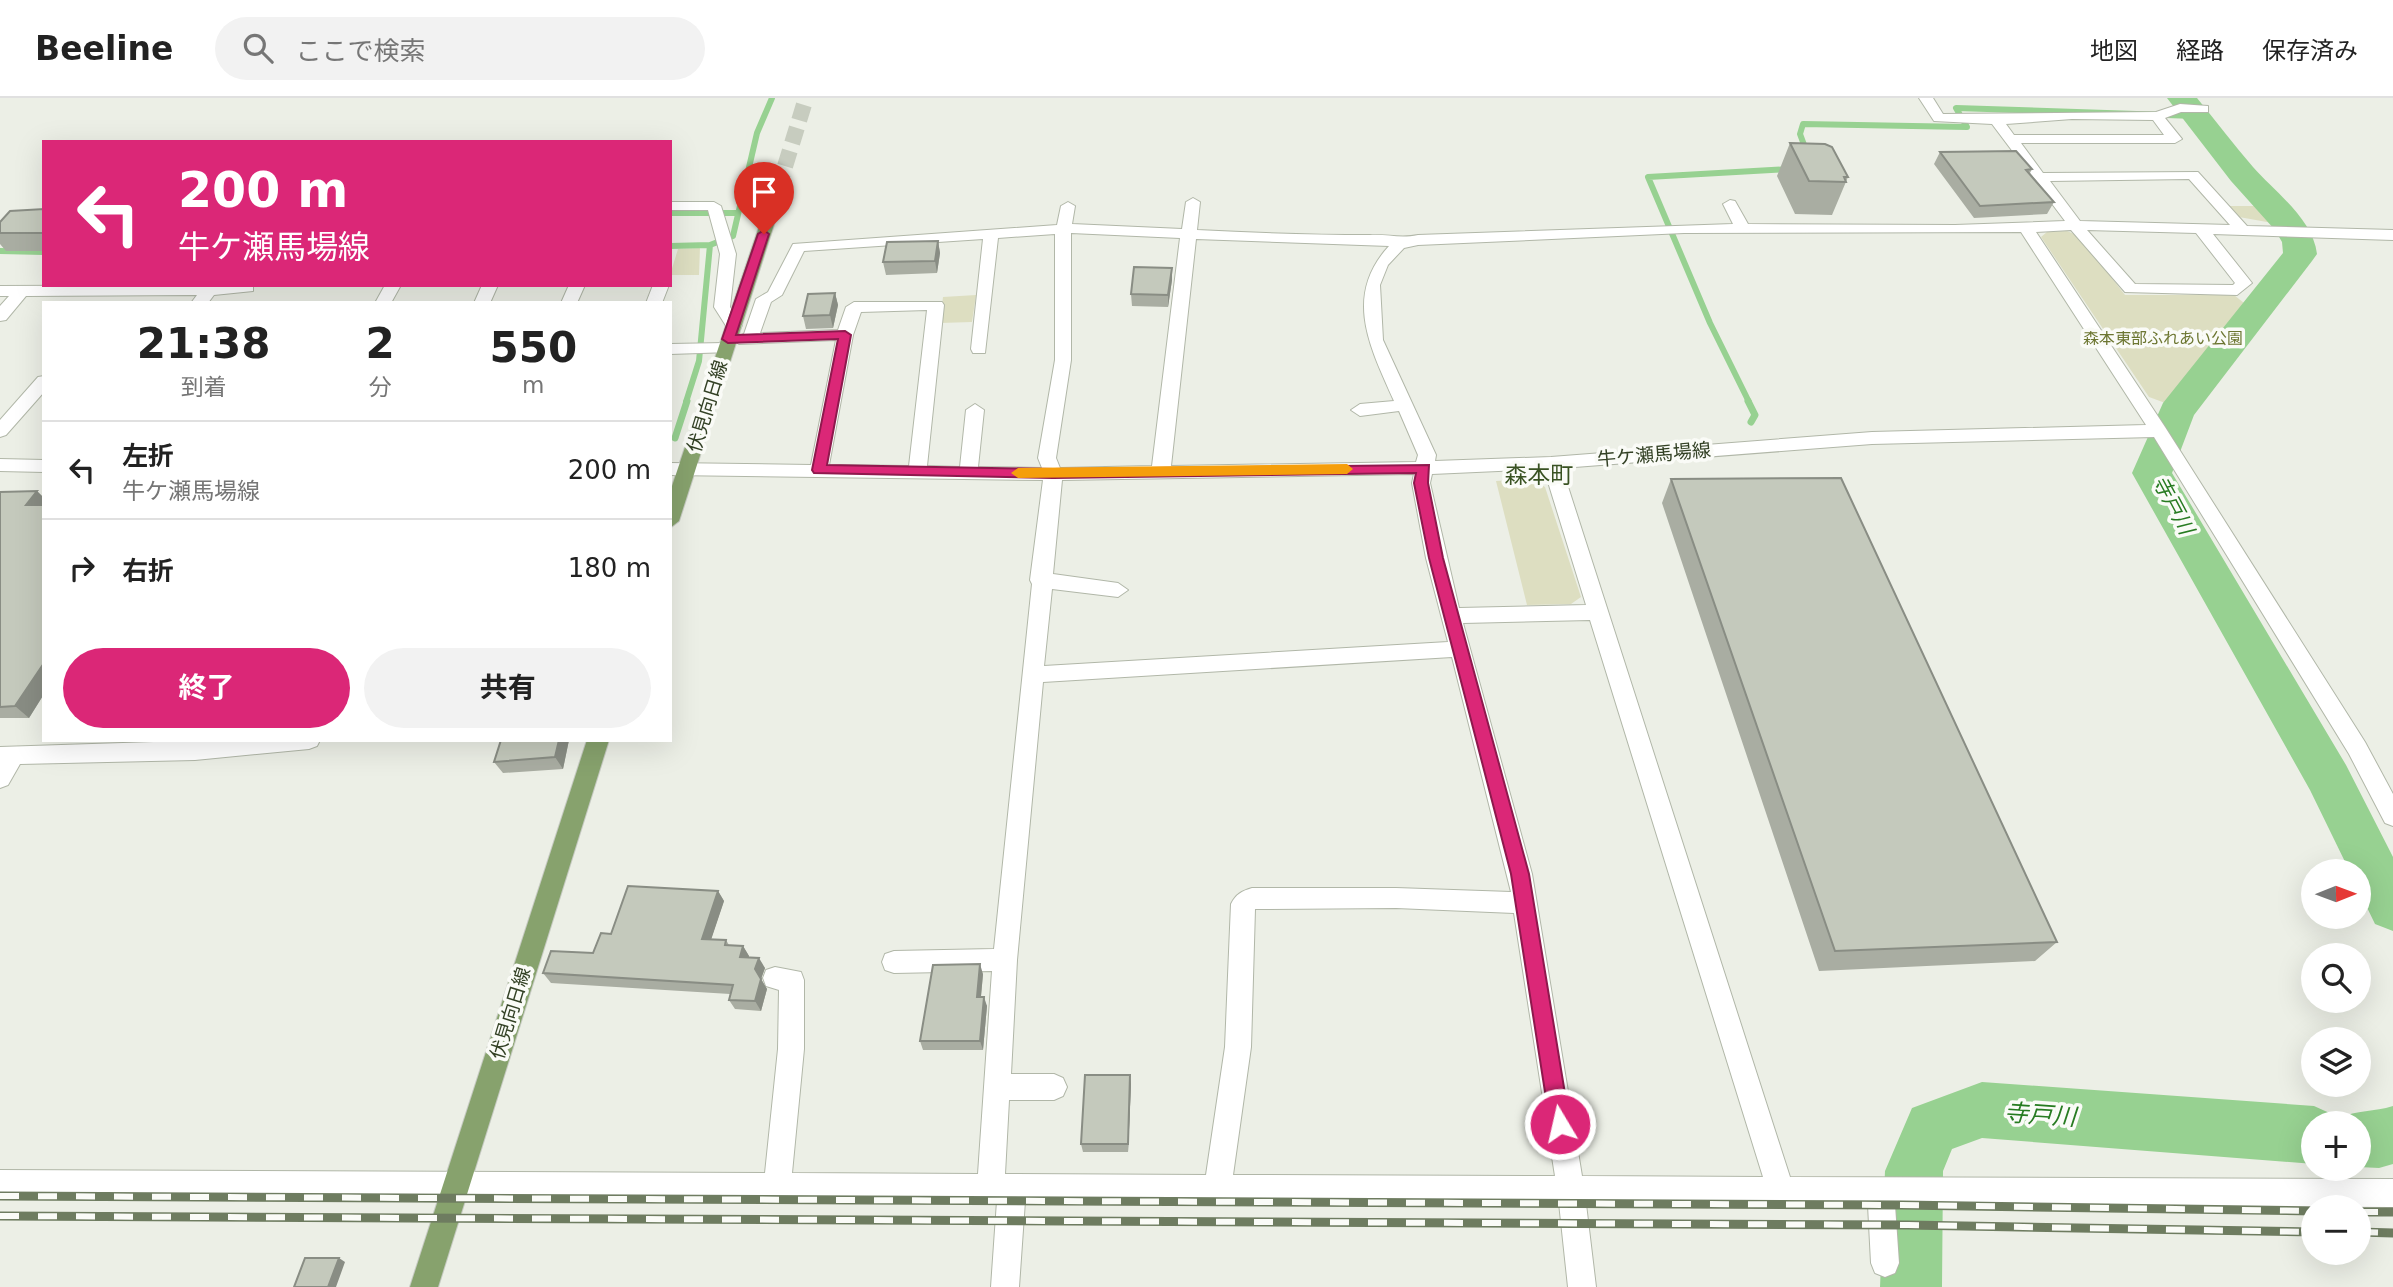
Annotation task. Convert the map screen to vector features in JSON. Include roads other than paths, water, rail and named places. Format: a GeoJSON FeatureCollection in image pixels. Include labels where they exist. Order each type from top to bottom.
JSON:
{"type":"FeatureCollection","features":[{"type":"Feature","properties":{"kind":"main road","name":"伏見向日線"},"geometry":{"type":"LineString","coordinates":[[672,509],[679,469],[729,338],[771,212]]}},
{"type":"Feature","properties":{"kind":"main road","name":"伏見向日線"},"geometry":{"type":"LineString","coordinates":[[424,1287],[597,742]]}},
{"type":"Feature","properties":{"kind":"street"},"geometry":{"type":"LineString","coordinates":[[1926,98],[1939,118],[1996,120],[2072,115],[2157,116],[2180,108],[2200,109]]}},
{"type":"Feature","properties":{"kind":"street"},"geometry":{"type":"LineString","coordinates":[[2011,139],[2175,139],[2157,116]]}},
{"type":"Feature","properties":{"kind":"street"},"geometry":{"type":"LineString","coordinates":[[1996,120],[2076,226],[2130,289],[2237,290],[2244,283],[2200,228]]}},
{"type":"Feature","properties":{"kind":"street"},"geometry":{"type":"LineString","coordinates":[[2039,177],[2193,175],[2244,231]]}},
{"type":"Feature","properties":{"kind":"street"},"geometry":{"type":"LineString","coordinates":[[1161,472],[1171,364],[1193,202]]}},
{"type":"Feature","properties":{"kind":"street"},"geometry":{"type":"LineString","coordinates":[[1730,204],[1743,228]]}},
{"type":"Feature","properties":{"kind":"street"},"geometry":{"type":"LineString","coordinates":[[672,206],[714,206],[727,243],[728,262],[719,299],[729,338]]}},
{"type":"Feature","properties":{"kind":"street"},"geometry":{"type":"LineString","coordinates":[[1004,1287],[1002,1186],[995,1087],[1004,960],[1040,580],[1053,474],[1047,458],[1063,360],[1063,231],[1068,206]]}},
{"type":"Feature","properties":{"kind":"street"},"geometry":{"type":"LineString","coordinates":[[750,339],[764,299],[774,295],[788,262],[798,247],[991,236],[1075,228],[1189,232],[1298,240],[1383,239],[1399,244],[1418,240],[1674,228],[2027,229],[2076,226],[2200,228],[2306,235],[2393,235]]}},
{"type":"Feature","properties":{"kind":"street"},"geometry":{"type":"LineString","coordinates":[[2027,229],[2159,431],[2357,748],[2393,816]]}},
{"type":"Feature","properties":{"kind":"street"},"geometry":{"type":"LineString","coordinates":[[979,349],[991,236]]}},
{"type":"Feature","properties":{"kind":"street"},"geometry":{"type":"LineString","coordinates":[[1399,244],[1381,264],[1372,285],[1375,340],[1427,455],[1421,483],[1460,649],[1520,874],[1571,1191],[1582,1287]]}},
{"type":"Feature","properties":{"kind":"street"},"geometry":{"type":"LineString","coordinates":[[0,291],[114,298],[204,296],[247,288]]}},
{"type":"Feature","properties":{"kind":"street"},"geometry":{"type":"LineString","coordinates":[[0,316],[20,293]]}},
{"type":"Feature","properties":{"kind":"street"},"geometry":{"type":"LineString","coordinates":[[819,470],[845,335],[854,307],[936,305],[917,471]]}},
{"type":"Feature","properties":{"kind":"street"},"geometry":{"type":"LineString","coordinates":[[672,349],[729,338],[845,335]]}},
{"type":"Feature","properties":{"kind":"street"},"geometry":{"type":"LineString","coordinates":[[0,431],[42,383]]}},
{"type":"Feature","properties":{"kind":"street"},"geometry":{"type":"LineString","coordinates":[[1360,410],[1405,405]]}},
{"type":"Feature","properties":{"kind":"street"},"geometry":{"type":"LineString","coordinates":[[968,472],[975,410]]}},
{"type":"Feature","properties":{"kind":"street","name":"牛ケ瀬馬場線"},"geometry":{"type":"LineString","coordinates":[[679,469],[1053,474],[1424,468],[1551,463],[1872,439],[2159,431]]}},
{"type":"Feature","properties":{"kind":"street"},"geometry":{"type":"LineString","coordinates":[[1551,463],[1781,1191]]}},
{"type":"Feature","properties":{"kind":"street"},"geometry":{"type":"LineString","coordinates":[[0,465],[42,466]]}},
{"type":"Feature","properties":{"kind":"street"},"geometry":{"type":"LineString","coordinates":[[1040,580],[1118,590]]}},
{"type":"Feature","properties":{"kind":"street"},"geometry":{"type":"LineString","coordinates":[[1452,617],[1598,612]]}},
{"type":"Feature","properties":{"kind":"street"},"geometry":{"type":"LineString","coordinates":[[1033,675],[1460,649]]}},
{"type":"Feature","properties":{"kind":"street"},"geometry":{"type":"LineString","coordinates":[[0,779],[7,756],[195,751],[288,742]]}},
{"type":"Feature","properties":{"kind":"street"},"geometry":{"type":"LineString","coordinates":[[1217,1189],[1229,1136],[1242,993],[1243,904],[1251,898],[1396,898],[1524,903]]}},
{"type":"Feature","properties":{"kind":"street"},"geometry":{"type":"LineString","coordinates":[[894,962],[1004,960]]}},
{"type":"Feature","properties":{"kind":"street"},"geometry":{"type":"LineString","coordinates":[[775,978],[792,980],[791,1049],[777,1189]]}},
{"type":"Feature","properties":{"kind":"street"},"geometry":{"type":"LineString","coordinates":[[995,1087],[1054,1087]]}},
{"type":"Feature","properties":{"kind":"street"},"geometry":{"type":"LineString","coordinates":[[0,1184],[777,1189],[1002,1186],[1571,1191],[1933,1189],[2393,1193]]}},
{"type":"Feature","properties":{"kind":"street"},"geometry":{"type":"LineString","coordinates":[[1885,1263],[1890,1191]]}},
{"type":"Feature","properties":{"kind":"waterway"},"geometry":{"type":"LineString","coordinates":[[710,245],[733,236],[757,133],[772,98]]}},
{"type":"Feature","properties":{"kind":"waterway","name":"寺戸川"},"geometry":{"type":"LineString","coordinates":[[2182,98],[2242,174],[2289,225],[2299,242],[2300,254],[2176,412],[2152,473],[2329,779],[2393,908]]}},
{"type":"Feature","properties":{"kind":"waterway"},"geometry":{"type":"LineString","coordinates":[[1807,153],[1800,134],[1803,124],[1967,127],[1956,108],[2196,116]]}},
{"type":"Feature","properties":{"kind":"waterway"},"geometry":{"type":"LineString","coordinates":[[1749,402],[1710,323],[1648,177],[1790,169]]}},
{"type":"Feature","properties":{"kind":"waterway"},"geometry":{"type":"LineString","coordinates":[[672,213],[737,213]]}},
{"type":"Feature","properties":{"kind":"waterway"},"geometry":{"type":"LineString","coordinates":[[672,246],[710,245]]}},
{"type":"Feature","properties":{"kind":"waterway"},"geometry":{"type":"LineString","coordinates":[[686,402],[699,361],[710,245]]}},
{"type":"Feature","properties":{"kind":"waterway"},"geometry":{"type":"LineString","coordinates":[[0,251],[42,252]]}},
{"type":"Feature","properties":{"kind":"waterway"},"geometry":{"type":"LineString","coordinates":[[675,438],[687,401]]}},
{"type":"Feature","properties":{"kind":"waterway"},"geometry":{"type":"LineString","coordinates":[[1748,401],[1755,415],[1751,422]]}},
{"type":"Feature","properties":{"kind":"waterway","name":"寺戸川"},"geometry":{"type":"LineString","coordinates":[[1911,1287],[1914,1171],[1932,1128],[1982,1110],[2301,1134]]}},
{"type":"Feature","properties":{"kind":"waterway","name":"寺戸川"},"geometry":{"type":"LineString","coordinates":[[2371,1139],[2393,1135]]}},
{"type":"Feature","properties":{"kind":"tunnel"},"geometry":{"type":"LineString","coordinates":[[771,212],[806,98]]}},
{"type":"Feature","properties":{"kind":"railway"},"geometry":{"type":"LineString","coordinates":[[0,1196],[1901,1205],[2301,1211]]}},
{"type":"Feature","properties":{"kind":"railway"},"geometry":{"type":"LineString","coordinates":[[2371,1212],[2393,1212]]}},
{"type":"Feature","properties":{"kind":"railway"},"geometry":{"type":"LineString","coordinates":[[0,1216],[1908,1225],[2301,1232]]}},
{"type":"Feature","properties":{"kind":"railway"},"geometry":{"type":"LineString","coordinates":[[2371,1232],[2393,1233]]}},
{"type":"Feature","properties":{"kind":"district","name":"森本町"},"geometry":{"type":"Point","coordinates":[1539,475]}},
{"type":"Feature","properties":{"kind":"park label","name":"森本東部ふれあい公園"},"geometry":{"type":"Point","coordinates":[2163,338]}}]}
